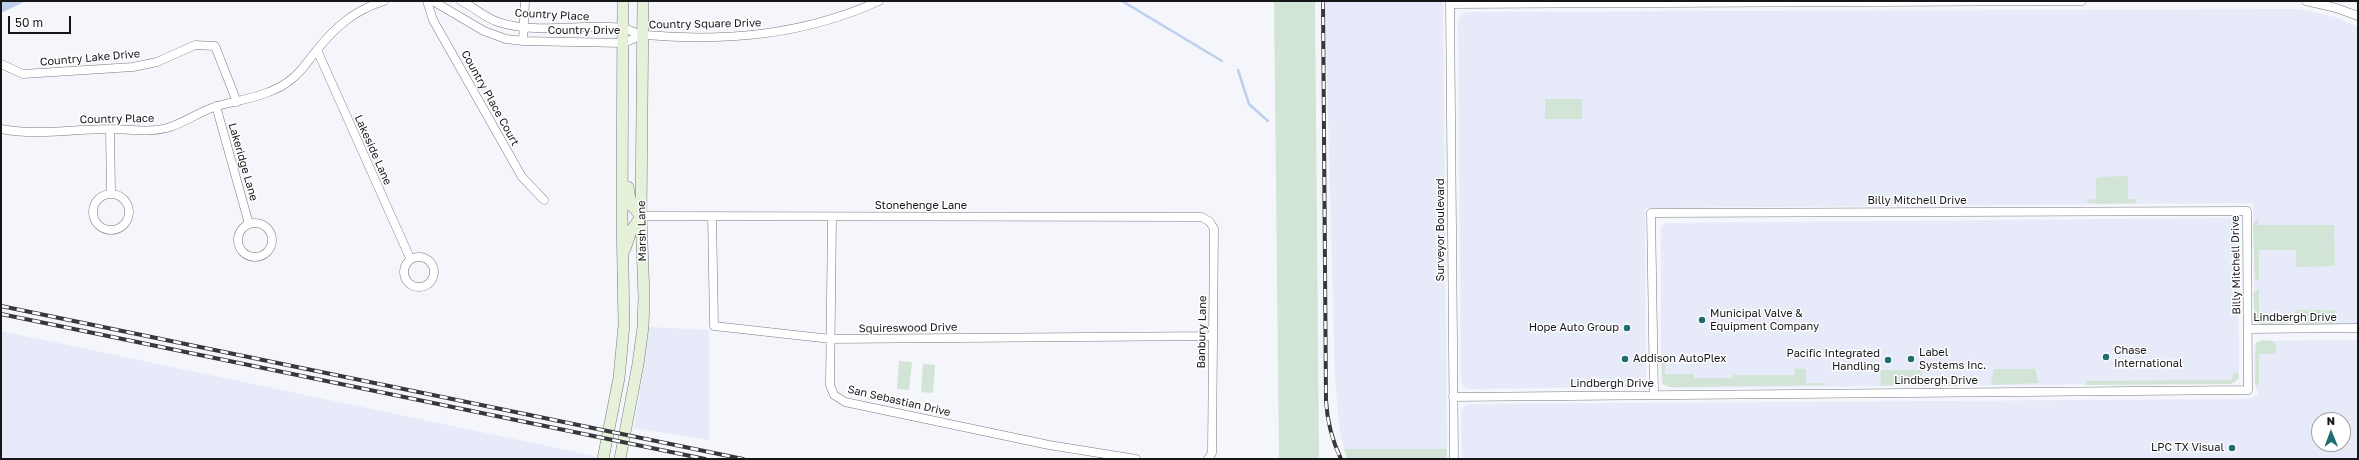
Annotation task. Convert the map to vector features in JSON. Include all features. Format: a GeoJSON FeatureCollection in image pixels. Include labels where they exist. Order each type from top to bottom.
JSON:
{"type":"FeatureCollection","features":[{"type":"Feature","properties":{"kind":"main road","name":"Marsh Lane"},"geometry":{"type":"LineString","coordinates":[[604,459],[619,378],[624,325],[622,166],[623,1]]}},
{"type":"Feature","properties":{"kind":"main road","name":"Marsh Lane"},"geometry":{"type":"LineString","coordinates":[[620,459],[638,364],[643,327],[644,297],[641,216],[643,1]]}},
{"type":"Feature","properties":{"kind":"main road"},"geometry":{"type":"LineString","coordinates":[[622,166],[627,171],[631,205],[641,216],[631,231],[623,259]]}},
{"type":"Feature","properties":{"kind":"street","name":"Country Place"},"geometry":{"type":"LineString","coordinates":[[1,129],[24,132],[54,132],[110,129],[151,131],[167,128],[216,106],[262,95],[279,88],[293,78],[336,28],[351,16],[384,1]]}},
{"type":"Feature","properties":{"kind":"street","name":"Country Place Court"},"geometry":{"type":"LineString","coordinates":[[427,1],[433,20],[522,177],[544,200]]}},
{"type":"Feature","properties":{"kind":"street"},"geometry":{"type":"LineString","coordinates":[[433,1],[492,35],[523,41],[525,1]]}},
{"type":"Feature","properties":{"kind":"street","name":"Country Place"},"geometry":{"type":"LineString","coordinates":[[461,1],[498,22],[524,27],[623,28]]}},
{"type":"Feature","properties":{"kind":"street","name":"Country Square Drive"},"geometry":{"type":"LineString","coordinates":[[623,28],[643,35],[734,36],[773,33],[817,24],[879,1]]}},
{"type":"Feature","properties":{"kind":"street"},"geometry":{"type":"LineString","coordinates":[[1450,3],[2082,1]]}},
{"type":"Feature","properties":{"kind":"street"},"geometry":{"type":"LineString","coordinates":[[2306,1],[2336,8],[2358,16]]}},
{"type":"Feature","properties":{"kind":"street","name":"Surveyor Boulevard"},"geometry":{"type":"LineString","coordinates":[[1450,3],[1454,459]]}},
{"type":"Feature","properties":{"kind":"street","name":"Country Drive"},"geometry":{"type":"LineString","coordinates":[[523,41],[623,43],[643,35]]}},
{"type":"Feature","properties":{"kind":"street","name":"Country Lake Drive"},"geometry":{"type":"LineString","coordinates":[[1,64],[23,74],[133,67],[157,62],[195,45],[207,44],[215,46],[220,55],[237,102]]}},
{"type":"Feature","properties":{"kind":"street","name":"Lakeside Lane"},"geometry":{"type":"LineString","coordinates":[[317,50],[410,258]]}},
{"type":"Feature","properties":{"kind":"street","name":"Lakeridge Lane"},"geometry":{"type":"LineString","coordinates":[[216,106],[249,224]]}},
{"type":"Feature","properties":{"kind":"street"},"geometry":{"type":"LineString","coordinates":[[110,129],[111,194]]}},
{"type":"Feature","properties":{"kind":"street"},"geometry":{"type":"LineString","coordinates":[[111,194],[120,196],[126,202],[129,211],[127,220],[121,227],[112,230],[103,227],[96,221],[93,212],[96,203],[102,196],[111,194]]}},
{"type":"Feature","properties":{"kind":"street","name":"Billy Mitchell Drive"},"geometry":{"type":"LineString","coordinates":[[1654,394],[1651,213],[2247,211],[2248,329]]}},
{"type":"Feature","properties":{"kind":"street","name":"Stonehenge Lane"},"geometry":{"type":"LineString","coordinates":[[641,216],[1202,217]]}},
{"type":"Feature","properties":{"kind":"street","name":"Squireswood Drive"},"geometry":{"type":"LineString","coordinates":[[712,216],[714,326],[830,340],[1213,336]]}},
{"type":"Feature","properties":{"kind":"street","name":"San Sebastian Drive"},"geometry":{"type":"LineString","coordinates":[[832,217],[830,385],[834,395],[845,402],[1049,445],[1136,459]]}},
{"type":"Feature","properties":{"kind":"street","name":"Banbury Lane"},"geometry":{"type":"LineString","coordinates":[[1202,217],[1210,222],[1214,229],[1210,456]]}},
{"type":"Feature","properties":{"kind":"street"},"geometry":{"type":"LineString","coordinates":[[257,223],[265,226],[270,232],[272,240],[270,248],[265,254],[257,257],[249,256],[242,252],[238,245],[238,236],[242,229],[249,224],[257,223]]}},
{"type":"Feature","properties":{"kind":"street","name":"Lindbergh Drive"},"geometry":{"type":"LineString","coordinates":[[1453,397],[1654,394],[2248,390],[2248,329],[2358,328]]}},
{"type":"Feature","properties":{"kind":"shaded area"},"geometry":{"type":"Polygon","coordinates":[[[1325,1],[1443,1],[1447,449],[1344,449],[1340,433],[1335,380],[1325,1]]]}},
{"type":"Feature","properties":{"kind":"shaded area"},"geometry":{"type":"Polygon","coordinates":[[[2298,9],[2335,17],[2358,27],[2358,325],[2263,325],[2256,323],[2254,316],[2253,203],[1645,208],[1646,381],[1644,385],[1640,387],[1467,389],[1463,386],[1461,381],[1458,22],[1460,16],[1466,12],[2298,9]]]}},
{"type":"Feature","properties":{"kind":"shaded area"},"geometry":{"type":"Polygon","coordinates":[[[2229,218],[2235,220],[2238,226],[2239,377],[2235,383],[1673,388],[1663,385],[1661,381],[1661,227],[1665,223],[2229,218]]]}},
{"type":"Feature","properties":{"kind":"shaded area"},"geometry":{"type":"Polygon","coordinates":[[[648,327],[709,330],[709,440],[634,428],[643,372],[648,327]]]}},
{"type":"Feature","properties":{"kind":"shaded area"},"geometry":{"type":"Polygon","coordinates":[[[1,331],[595,456],[594,459],[1,459],[1,331]]]}},
{"type":"Feature","properties":{"kind":"shaded area"},"geometry":{"type":"Polygon","coordinates":[[[2358,340],[2358,459],[1462,459],[1461,412],[1464,406],[1469,404],[2247,399],[2259,395],[2255,385],[2254,346],[2259,341],[2358,340]]]}},
{"type":"Feature","properties":{"kind":"green space"},"geometry":{"type":"Polygon","coordinates":[[[1274,1],[1315,1],[1319,459],[1279,459],[1274,1]]]}},
{"type":"Feature","properties":{"kind":"green space"},"geometry":{"type":"Polygon","coordinates":[[[1545,99],[1582,99],[1582,119],[1545,119],[1545,99]]]}},
{"type":"Feature","properties":{"kind":"green space"},"geometry":{"type":"Polygon","coordinates":[[[2128,176],[2128,199],[2137,199],[2135,203],[2098,204],[2087,202],[2087,200],[2096,199],[2096,179],[2098,177],[2128,176]]]}},
{"type":"Feature","properties":{"kind":"green space"},"geometry":{"type":"Polygon","coordinates":[[[2258,218],[2258,225],[2334,225],[2335,266],[2296,267],[2296,250],[2259,250],[2259,280],[2255,279],[2253,224],[2258,218]]]}},
{"type":"Feature","properties":{"kind":"green space"},"geometry":{"type":"Polygon","coordinates":[[[2259,289],[2259,320],[2288,320],[2287,323],[2260,324],[2255,321],[2253,293],[2259,289]]]}},
{"type":"Feature","properties":{"kind":"green space"},"geometry":{"type":"Polygon","coordinates":[[[2295,310],[2335,310],[2335,319],[2331,324],[2298,325],[2295,322],[2295,310]]]}},
{"type":"Feature","properties":{"kind":"green space"},"geometry":{"type":"Polygon","coordinates":[[[2262,340],[2273,341],[2276,344],[2276,354],[2259,354],[2259,386],[2255,384],[2256,343],[2262,340]]]}},
{"type":"Feature","properties":{"kind":"green space"},"geometry":{"type":"Polygon","coordinates":[[[1661,354],[1665,354],[1665,374],[1694,374],[1694,378],[1732,378],[1733,375],[1795,375],[1795,368],[1806,369],[1806,383],[1826,383],[1826,385],[1670,387],[1663,384],[1661,354]]]}},
{"type":"Feature","properties":{"kind":"green space"},"geometry":{"type":"Polygon","coordinates":[[[899,361],[912,362],[909,390],[897,389],[899,361]]]}},
{"type":"Feature","properties":{"kind":"green space"},"geometry":{"type":"Polygon","coordinates":[[[923,364],[935,365],[933,393],[921,392],[923,364]]]}},
{"type":"Feature","properties":{"kind":"green space"},"geometry":{"type":"Polygon","coordinates":[[[1994,369],[2035,369],[2039,383],[1993,385],[1991,382],[1994,369]]]}},
{"type":"Feature","properties":{"kind":"green space"},"geometry":{"type":"Polygon","coordinates":[[[1880,370],[1921,370],[1924,384],[1923,386],[1906,384],[1881,386],[1880,370]]]}},
{"type":"Feature","properties":{"kind":"green space"},"geometry":{"type":"Polygon","coordinates":[[[2234,373],[2238,373],[2239,378],[2231,384],[2086,385],[2085,381],[2231,380],[2234,373]]]}},
{"type":"Feature","properties":{"kind":"green space"},"geometry":{"type":"Polygon","coordinates":[[[1978,381],[1977,385],[1939,386],[1937,382],[1978,381]]]}},
{"type":"Feature","properties":{"kind":"green space"},"geometry":{"type":"Polygon","coordinates":[[[1344,449],[1447,449],[1447,459],[1347,459],[1344,449]]]}},
{"type":"Feature","properties":{"kind":"water"},"geometry":{"type":"Polygon","coordinates":[[[1,1],[26,1],[1,13],[1,1]]]}},
{"type":"Feature","properties":{"kind":"waterway"},"geometry":{"type":"LineString","coordinates":[[1122,1],[1222,61]]}},
{"type":"Feature","properties":{"kind":"waterway"},"geometry":{"type":"LineString","coordinates":[[1238,70],[1249,104],[1268,121]]}},
{"type":"Feature","properties":{"kind":"railway"},"geometry":{"type":"LineString","coordinates":[[1323,1],[1326,400],[1330,430],[1341,459]]}},
{"type":"Feature","properties":{"kind":"railway"},"geometry":{"type":"LineString","coordinates":[[1,306],[743,459]]}},
{"type":"Feature","properties":{"kind":"railway"},"geometry":{"type":"LineString","coordinates":[[1,314],[705,459]]}},
{"type":"Feature","properties":{"kind":"place","name":"Municipal Valve & Equipment Company"},"geometry":{"type":"Point","coordinates":[1702,320]}},
{"type":"Feature","properties":{"kind":"place","name":"Hope Auto Group"},"geometry":{"type":"Point","coordinates":[1627,328]}},
{"type":"Feature","properties":{"kind":"place","name":"Chase International"},"geometry":{"type":"Point","coordinates":[2106,357]}},
{"type":"Feature","properties":{"kind":"place","name":"Addison AutoPlex"},"geometry":{"type":"Point","coordinates":[1625,359]}},
{"type":"Feature","properties":{"kind":"place","name":"Label Systems Inc."},"geometry":{"type":"Point","coordinates":[1911,359]}},
{"type":"Feature","properties":{"kind":"place","name":"Pacific Integrated Handling"},"geometry":{"type":"Point","coordinates":[1888,360]}},
{"type":"Feature","properties":{"kind":"place","name":"LPC TX Visual"},"geometry":{"type":"Point","coordinates":[2232,448]}}]}
